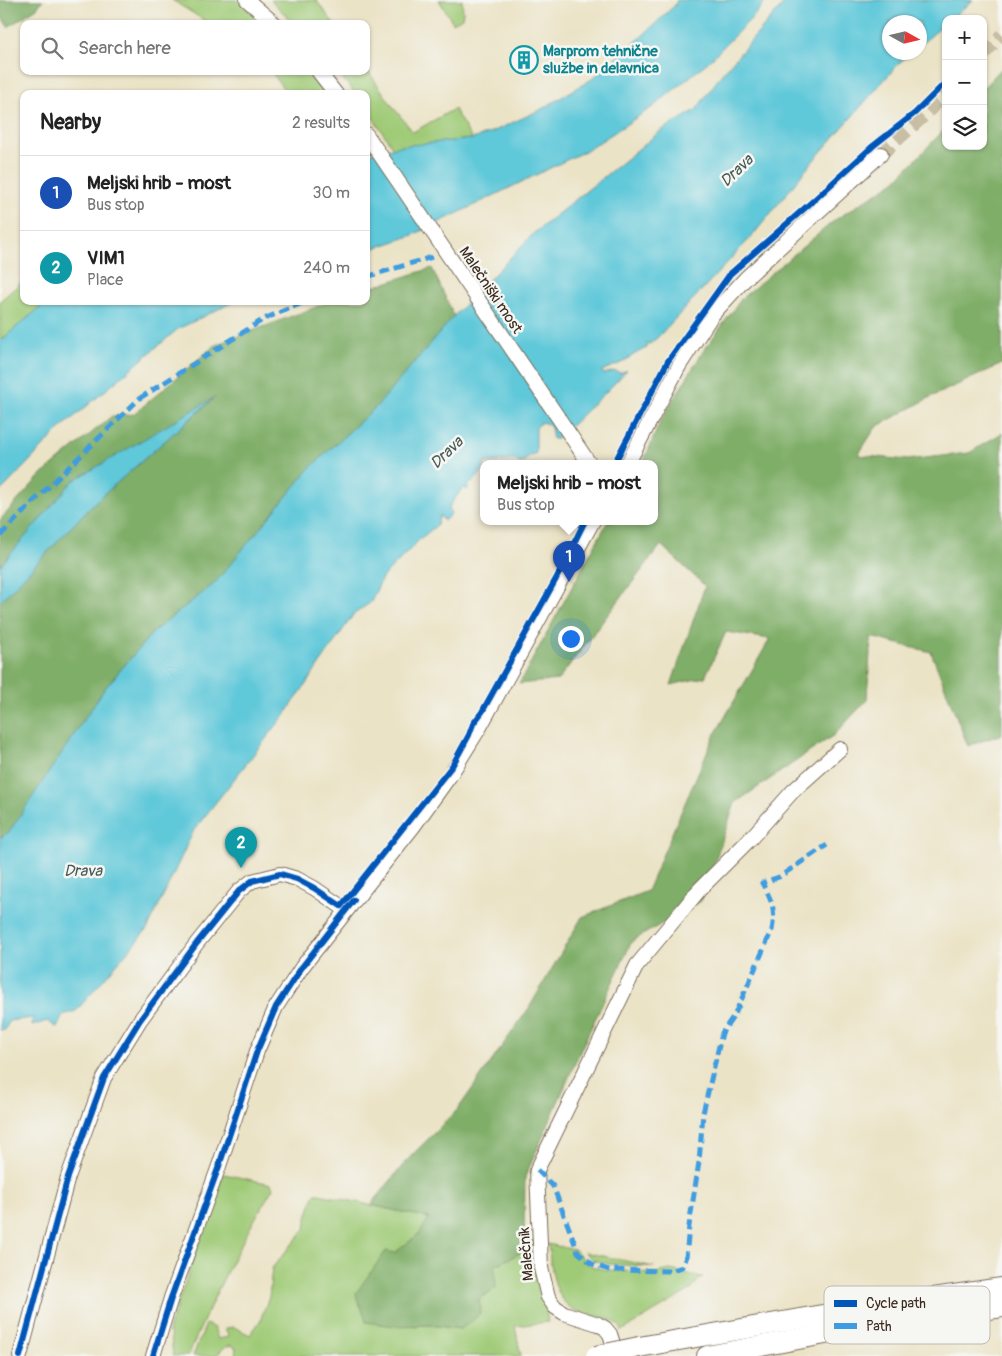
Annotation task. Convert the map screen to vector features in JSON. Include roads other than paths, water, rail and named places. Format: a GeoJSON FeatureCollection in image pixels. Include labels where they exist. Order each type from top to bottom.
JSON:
{"type":"FeatureCollection","features":[{"type":"Feature","properties":{"kind":"highway"},"geometry":{"type":"LineString","coordinates":[[596,1356],[824,1315]]}},
{"type":"Feature","properties":{"kind":"highway"},"geometry":{"type":"LineString","coordinates":[[706,1356],[824,1335]]}},
{"type":"Feature","properties":{"kind":"street"},"geometry":{"type":"LineString","coordinates":[[247,0],[270,20]]}},
{"type":"Feature","properties":{"kind":"street"},"geometry":{"type":"LineString","coordinates":[[321,75],[333,90]]}},
{"type":"Feature","properties":{"kind":"street","name":"Malečniški most"},"geometry":{"type":"LineString","coordinates":[[370,140],[587,460]]}},
{"type":"Feature","properties":{"kind":"street"},"geometry":{"type":"LineString","coordinates":[[630,460],[679,366],[712,315],[746,278],[881,154]]}},
{"type":"Feature","properties":{"kind":"street"},"geometry":{"type":"LineString","coordinates":[[153,1356],[171,1298],[219,1166],[257,1051],[276,1007],[302,967],[413,827],[448,777],[480,728],[591,525]]}},
{"type":"Feature","properties":{"kind":"street","name":"Malečnik"},"geometry":{"type":"LineString","coordinates":[[617,1356],[610,1334],[605,1328],[564,1313],[555,1307],[548,1298],[540,1268],[538,1170],[637,965],[700,889],[751,838],[792,791],[840,749]]}},
{"type":"Feature","properties":{"kind":"street"},"geometry":{"type":"LineString","coordinates":[[20,1356],[68,1177],[104,1078],[140,1020],[226,907],[239,891],[252,881],[280,874],[297,879],[346,910]]}},
{"type":"Feature","properties":{"kind":"water"},"geometry":{"type":"Polygon","coordinates":[[[677,0],[766,0],[754,16],[708,62],[654,106],[589,149],[413,235],[370,250],[370,153],[400,146],[472,139],[490,133],[540,110],[592,79],[675,5],[677,0]]]}},
{"type":"Feature","properties":{"kind":"water","name":"Drava"},"geometry":{"type":"Polygon","coordinates":[[[787,0],[973,0],[956,15],[942,15],[942,26],[927,39],[927,15],[882,15],[882,60],[902,60],[813,161],[753,235],[658,337],[650,344],[647,343],[647,348],[619,364],[602,371],[603,374],[615,371],[620,373],[627,370],[557,439],[553,439],[551,428],[548,424],[541,422],[536,428],[536,453],[526,460],[480,460],[480,474],[469,484],[467,490],[464,488],[461,490],[449,507],[451,514],[444,521],[440,515],[437,525],[420,539],[382,578],[371,602],[353,615],[287,712],[194,830],[148,928],[76,1011],[63,1015],[57,1028],[47,1021],[32,1026],[33,1018],[9,1021],[5,1030],[0,1030],[0,838],[9,832],[105,688],[154,631],[214,584],[311,467],[378,405],[454,316],[534,233],[662,130],[696,110],[721,75],[787,0]]]}},
{"type":"Feature","properties":{"kind":"water"},"geometry":{"type":"Polygon","coordinates":[[[43,305],[227,305],[178,329],[61,428],[0,492],[0,342],[43,305]]]}},
{"type":"Feature","properties":{"kind":"water"},"geometry":{"type":"Polygon","coordinates":[[[215,397],[94,503],[0,602],[0,566],[73,481],[215,397]]]}},
{"type":"Feature","properties":{"kind":"tunnel"},"geometry":{"type":"LineString","coordinates":[[987,50],[1002,35]]}},
{"type":"Feature","properties":{"kind":"tunnel"},"geometry":{"type":"LineString","coordinates":[[881,154],[942,97]]}},
{"type":"Feature","properties":{"kind":"place","name":"Marprom tehnične službe in delavnica"},"geometry":{"type":"Point","coordinates":[524,60]}},
{"type":"Feature","properties":{"kind":"place","name":"Meljski hrib - most"},"geometry":{"type":"Point","coordinates":[569,582]}},
{"type":"Feature","properties":{"kind":"place","name":"VIM1"},"geometry":{"type":"Point","coordinates":[241,868]}}]}
